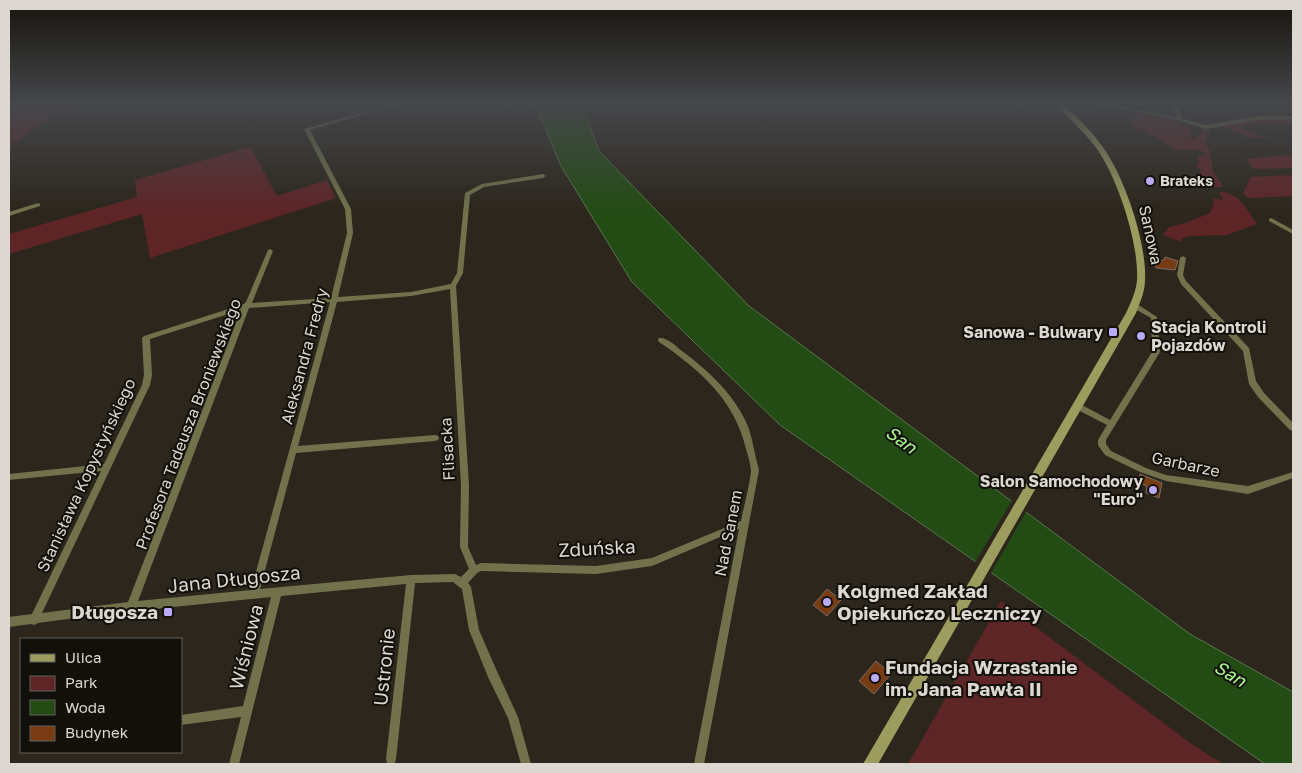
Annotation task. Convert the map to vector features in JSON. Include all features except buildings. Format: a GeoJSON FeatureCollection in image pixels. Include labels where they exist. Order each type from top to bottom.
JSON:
{"type":"FeatureCollection","features":[{"type":"Feature","properties":{"kind":"main road","name":"Sanowa"},"geometry":{"type":"LineString","coordinates":[[870,764],[1134,306],[1142,283],[1142,264],[1122,186],[1105,153],[1095,140]]}},
{"type":"Feature","properties":{"kind":"street","name":"Aleksandra Fredry"},"geometry":{"type":"LineString","coordinates":[[254,595],[350,234],[350,215],[312,140]]}},
{"type":"Feature","properties":{"kind":"street","name":"Flisacka"},"geometry":{"type":"LineString","coordinates":[[474,570],[464,547],[464,485],[453,286],[460,273],[467,194],[482,186],[543,176]]}},
{"type":"Feature","properties":{"kind":"street"},"geometry":{"type":"LineString","coordinates":[[9,214],[38,205]]}},
{"type":"Feature","properties":{"kind":"street"},"geometry":{"type":"LineString","coordinates":[[1271,220],[1293,232]]}},
{"type":"Feature","properties":{"kind":"street","name":"Profesora Tadeusza Broniewskiego"},"geometry":{"type":"LineString","coordinates":[[132,607],[246,306],[250,304],[270,251]]}},
{"type":"Feature","properties":{"kind":"street"},"geometry":{"type":"LineString","coordinates":[[1183,258],[1180,275],[1183,282],[1246,350],[1252,382],[1293,428]]}},
{"type":"Feature","properties":{"kind":"street"},"geometry":{"type":"LineString","coordinates":[[246,306],[411,294],[453,286]]}},
{"type":"Feature","properties":{"kind":"street","name":"Stanisława Kopystyńskiego"},"geometry":{"type":"LineString","coordinates":[[34,620],[146,385],[148,375],[146,338],[246,306]]}},
{"type":"Feature","properties":{"kind":"street","name":"Garbarze"},"geometry":{"type":"LineString","coordinates":[[1134,306],[1154,317],[1156,352],[1102,440],[1102,445],[1108,453],[1156,475],[1248,490],[1293,475]]}},
{"type":"Feature","properties":{"kind":"street","name":"Nad Sanem"},"geometry":{"type":"LineString","coordinates":[[662,340],[693,361],[717,385],[743,426],[755,470],[699,764]]}},
{"type":"Feature","properties":{"kind":"street"},"geometry":{"type":"LineString","coordinates":[[1077,406],[1112,424]]}},
{"type":"Feature","properties":{"kind":"street"},"geometry":{"type":"LineString","coordinates":[[293,450],[436,438]]}},
{"type":"Feature","properties":{"kind":"street"},"geometry":{"type":"LineString","coordinates":[[9,477],[107,467]]}},
{"type":"Feature","properties":{"kind":"street","name":"Zduńska"},"geometry":{"type":"LineString","coordinates":[[474,570],[481,567],[596,570],[652,562],[745,523]]}},
{"type":"Feature","properties":{"kind":"street"},"geometry":{"type":"LineString","coordinates":[[474,570],[462,582],[469,595],[474,630],[492,674],[513,717],[526,764]]}},
{"type":"Feature","properties":{"kind":"street","name":"Jana Długosza"},"geometry":{"type":"LineString","coordinates":[[9,622],[132,607],[412,579],[448,577],[462,582]]}},
{"type":"Feature","properties":{"kind":"street","name":"Ustronie"},"geometry":{"type":"LineString","coordinates":[[391,759],[412,579]]}},
{"type":"Feature","properties":{"kind":"street","name":"Wiśniowa"},"geometry":{"type":"LineString","coordinates":[[234,764],[278,593]]}},
{"type":"Feature","properties":{"kind":"street","name":"Wiśniowa"},"geometry":{"type":"LineString","coordinates":[[182,720],[248,711]]}},
{"type":"Feature","properties":{"kind":"green space"},"geometry":{"type":"Polygon","coordinates":[[[9,140],[18,140],[9,146],[9,140]]]}},
{"type":"Feature","properties":{"kind":"green space"},"geometry":{"type":"Polygon","coordinates":[[[1160,140],[1206,140],[1210,152],[1213,172],[1224,187],[1215,187],[1206,181],[1199,171],[1202,170],[1195,166],[1199,164],[1198,157],[1205,154],[1203,151],[1188,149],[1180,151],[1160,140]]]}},
{"type":"Feature","properties":{"kind":"green space"},"geometry":{"type":"Polygon","coordinates":[[[250,147],[277,196],[327,180],[336,198],[150,258],[142,214],[9,254],[9,234],[137,197],[135,180],[250,147]]]}},
{"type":"Feature","properties":{"kind":"green space"},"geometry":{"type":"Polygon","coordinates":[[[1283,155],[1293,156],[1293,168],[1253,169],[1246,159],[1283,155]]]}},
{"type":"Feature","properties":{"kind":"green space"},"geometry":{"type":"Polygon","coordinates":[[[1293,175],[1293,196],[1248,198],[1243,193],[1251,177],[1293,175]]]}},
{"type":"Feature","properties":{"kind":"green space"},"geometry":{"type":"Polygon","coordinates":[[[1219,192],[1232,195],[1242,202],[1257,224],[1227,235],[1191,236],[1182,238],[1181,242],[1163,235],[1169,227],[1183,224],[1210,213],[1214,203],[1213,198],[1223,200],[1219,192]]]}},
{"type":"Feature","properties":{"kind":"green space"},"geometry":{"type":"Polygon","coordinates":[[[1001,601],[1193,745],[1223,764],[908,764],[1001,601]]]}},
{"type":"Feature","properties":{"kind":"water","name":"San"},"geometry":{"type":"Polygon","coordinates":[[[550,140],[595,140],[599,151],[749,306],[1190,634],[1293,692],[1293,764],[1265,764],[780,425],[632,282],[561,166],[550,140]]]}},
{"type":"Feature","properties":{"kind":"pier"},"geometry":{"type":"Polygon","coordinates":[[[1013,499],[1027,510],[990,575],[974,564],[1013,499]]]}},
{"type":"Feature","properties":{"kind":"place","name":"Brateks"},"geometry":{"type":"Point","coordinates":[1150,181]}},
{"type":"Feature","properties":{"kind":"place","name":"Sanowa - Bulwary"},"geometry":{"type":"Point","coordinates":[1113,332]}},
{"type":"Feature","properties":{"kind":"place","name":"Stacja Kontroli Pojazdów"},"geometry":{"type":"Point","coordinates":[1141,336]}},
{"type":"Feature","properties":{"kind":"place","name":"Salon Samochodowy \"Euro\""},"geometry":{"type":"Point","coordinates":[1153,490]}},
{"type":"Feature","properties":{"kind":"place","name":"Kolgmed Zakład Opiekuńczo Leczniczy"},"geometry":{"type":"Point","coordinates":[827,602]}},
{"type":"Feature","properties":{"kind":"place","name":"Długosza"},"geometry":{"type":"Point","coordinates":[168,612]}},
{"type":"Feature","properties":{"kind":"place","name":"Fundacja Wzrastanie im. Jana Pawła II"},"geometry":{"type":"Point","coordinates":[875,678]}}]}
